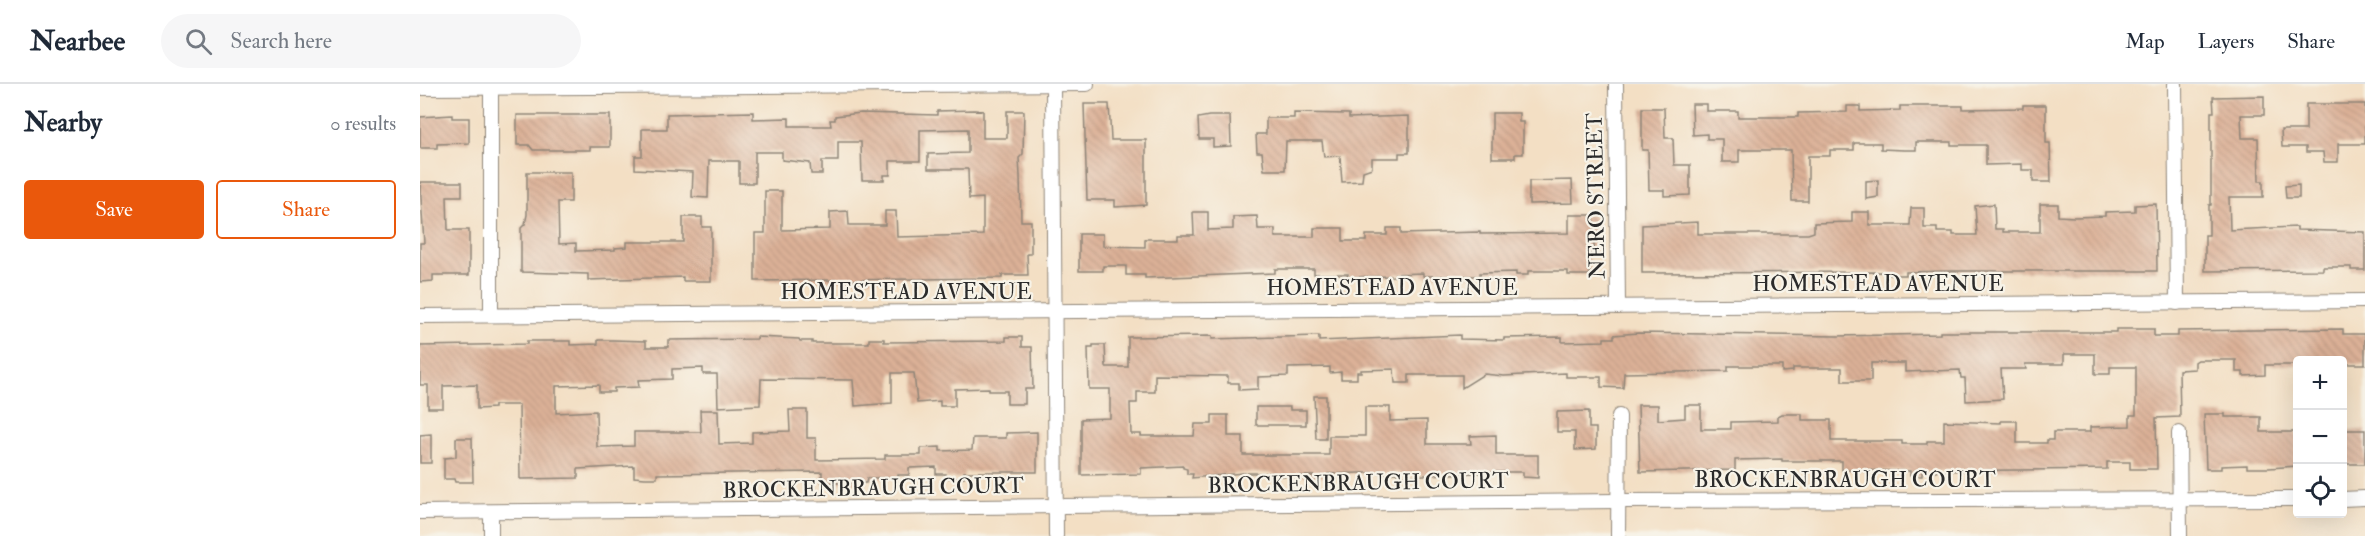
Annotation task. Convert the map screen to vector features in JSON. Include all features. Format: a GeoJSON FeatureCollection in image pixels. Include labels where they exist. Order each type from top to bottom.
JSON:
{"type":"FeatureCollection","features":[{"type":"Feature","properties":{"kind":"street"},"geometry":{"type":"LineString","coordinates":[[1053,84],[1056,536]]}},
{"type":"Feature","properties":{"kind":"street"},"geometry":{"type":"LineString","coordinates":[[420,88],[1087,84]]}},
{"type":"Feature","properties":{"kind":"street","name":"NERO STREET"},"geometry":{"type":"LineString","coordinates":[[1616,84],[1618,307]]}},
{"type":"Feature","properties":{"kind":"street"},"geometry":{"type":"LineString","coordinates":[[2175,84],[2177,303]]}},
{"type":"Feature","properties":{"kind":"street"},"geometry":{"type":"LineString","coordinates":[[491,86],[491,315]]}},
{"type":"Feature","properties":{"kind":"street","name":"HOMESTEAD AVENUE"},"geometry":{"type":"LineString","coordinates":[[420,316],[2365,301]]}},
{"type":"Feature","properties":{"kind":"street"},"geometry":{"type":"LineString","coordinates":[[1618,536],[1619,416]]}},
{"type":"Feature","properties":{"kind":"street"},"geometry":{"type":"LineString","coordinates":[[2179,434],[2180,536]]}},
{"type":"Feature","properties":{"kind":"street"},"geometry":{"type":"LineString","coordinates":[[2347,499],[2365,498]]}},
{"type":"Feature","properties":{"kind":"street","name":"BROCKENBRAUGH COURT"},"geometry":{"type":"LineString","coordinates":[[420,512],[1618,501],[2293,499]]}},
{"type":"Feature","properties":{"kind":"street"},"geometry":{"type":"LineString","coordinates":[[491,512],[491,536]]}},
{"type":"Feature","properties":{"kind":"building"},"geometry":{"type":"Polygon","coordinates":[[[2264,96],[2264,115],[2241,115],[2242,138],[2258,138],[2259,181],[2263,181],[2263,197],[2229,197],[2230,230],[2297,227],[2297,230],[2365,232],[2365,270],[2351,270],[2351,267],[2323,267],[2323,270],[2205,271],[2205,235],[2209,235],[2209,205],[2211,205],[2213,97],[2264,96]]]}},
{"type":"Feature","properties":{"kind":"building"},"geometry":{"type":"Polygon","coordinates":[[[1084,104],[1109,104],[1111,140],[1146,140],[1146,205],[1115,207],[1115,200],[1087,200],[1084,104]]]}},
{"type":"Feature","properties":{"kind":"building"},"geometry":{"type":"Polygon","coordinates":[[[1692,104],[1706,104],[1706,111],[1738,111],[1738,117],[1798,117],[1798,113],[1847,112],[1847,106],[1860,106],[1860,111],[1900,110],[1900,106],[1963,106],[1963,109],[2023,108],[2023,105],[2046,105],[2046,143],[2050,143],[2051,182],[2033,182],[2033,170],[2022,170],[2022,164],[1986,165],[1986,145],[1916,142],[1916,150],[1904,150],[1881,149],[1881,143],[1854,143],[1854,150],[1830,150],[1830,156],[1808,156],[1808,201],[1792,201],[1791,150],[1739,150],[1739,162],[1722,162],[1722,139],[1707,139],[1707,134],[1693,135],[1692,104]]]}},
{"type":"Feature","properties":{"kind":"building"},"geometry":{"type":"Polygon","coordinates":[[[2306,104],[2365,104],[2365,144],[2338,144],[2338,162],[2324,162],[2323,152],[2306,152],[2306,147],[2282,147],[2281,130],[2306,130],[2306,104]]]}},
{"type":"Feature","properties":{"kind":"building"},"geometry":{"type":"Polygon","coordinates":[[[1642,108],[1664,108],[1665,138],[1673,138],[1674,165],[1690,165],[1690,195],[1664,196],[1664,190],[1649,190],[1648,150],[1642,150],[1642,108]]]}},
{"type":"Feature","properties":{"kind":"building"},"geometry":{"type":"Polygon","coordinates":[[[937,111],[983,111],[983,138],[1007,138],[1007,111],[1024,111],[1023,154],[1019,158],[1021,221],[1031,221],[1031,254],[1027,254],[1028,275],[1002,275],[1002,278],[755,281],[755,233],[765,233],[765,191],[782,191],[782,230],[830,229],[830,212],[848,211],[849,225],[885,225],[885,211],[896,211],[897,237],[983,235],[983,198],[969,199],[968,169],[928,169],[928,154],[968,153],[968,129],[920,130],[920,161],[890,161],[890,175],[884,175],[884,180],[862,180],[861,142],[838,142],[838,161],[822,161],[822,174],[811,174],[810,163],[782,160],[782,152],[755,152],[755,183],[739,183],[739,161],[709,161],[708,198],[692,197],[693,172],[635,169],[635,156],[642,156],[642,129],[667,129],[667,114],[753,112],[753,119],[789,118],[789,126],[831,126],[830,120],[835,120],[835,116],[861,113],[937,115],[937,111]]]}},
{"type":"Feature","properties":{"kind":"building"},"geometry":{"type":"Polygon","coordinates":[[[1294,113],[1349,114],[1349,118],[1409,116],[1409,153],[1399,153],[1399,158],[1372,158],[1372,168],[1363,171],[1362,181],[1342,182],[1340,156],[1324,157],[1322,141],[1286,141],[1285,170],[1264,170],[1262,152],[1257,152],[1256,134],[1266,134],[1266,118],[1294,118],[1294,113]]]}},
{"type":"Feature","properties":{"kind":"building"},"geometry":{"type":"Polygon","coordinates":[[[1492,113],[1519,113],[1519,122],[1523,122],[1523,154],[1515,154],[1515,158],[1492,158],[1492,113]]]}},
{"type":"Feature","properties":{"kind":"building"},"geometry":{"type":"Polygon","coordinates":[[[452,115],[452,118],[469,118],[469,143],[437,144],[437,148],[420,148],[420,117],[452,115]]]}},
{"type":"Feature","properties":{"kind":"building"},"geometry":{"type":"Polygon","coordinates":[[[517,115],[610,115],[610,147],[590,147],[590,150],[533,150],[529,145],[517,145],[517,115]]]}},
{"type":"Feature","properties":{"kind":"building"},"geometry":{"type":"Polygon","coordinates":[[[1230,116],[1231,146],[1213,147],[1213,139],[1199,139],[1198,118],[1230,116]]]}},
{"type":"Feature","properties":{"kind":"building"},"geometry":{"type":"Polygon","coordinates":[[[527,172],[571,172],[571,202],[558,202],[559,244],[576,243],[576,251],[615,250],[615,248],[627,247],[627,242],[683,242],[683,217],[702,217],[702,227],[711,227],[711,281],[683,281],[683,277],[588,280],[588,274],[521,272],[521,228],[525,224],[527,215],[527,172]]]}},
{"type":"Feature","properties":{"kind":"building"},"geometry":{"type":"Polygon","coordinates":[[[1572,180],[1573,203],[1529,204],[1529,181],[1572,180]]]}},
{"type":"Feature","properties":{"kind":"building"},"geometry":{"type":"Polygon","coordinates":[[[1878,180],[1878,197],[1866,199],[1866,181],[1878,180]]]}},
{"type":"Feature","properties":{"kind":"building"},"geometry":{"type":"Polygon","coordinates":[[[420,182],[462,182],[462,196],[447,196],[448,230],[469,230],[469,275],[433,275],[433,281],[420,282],[420,243],[424,243],[420,182]]]}},
{"type":"Feature","properties":{"kind":"building"},"geometry":{"type":"Polygon","coordinates":[[[2299,185],[2299,198],[2286,198],[2285,186],[2299,185]]]}},
{"type":"Feature","properties":{"kind":"building"},"geometry":{"type":"Polygon","coordinates":[[[1994,204],[1995,229],[2003,229],[2003,232],[2040,232],[2040,204],[2058,204],[2058,216],[2074,217],[2105,216],[2105,212],[2135,211],[2135,205],[2156,204],[2157,271],[1949,271],[1906,272],[1906,275],[1890,275],[1890,272],[1642,273],[1642,225],[1698,222],[1698,234],[1808,234],[1814,232],[1814,223],[1852,222],[1852,212],[1869,212],[1869,225],[1910,225],[1911,208],[1924,208],[1924,228],[1937,228],[1937,232],[1953,232],[1953,235],[1977,235],[1975,206],[1994,204]]]}},
{"type":"Feature","properties":{"kind":"building"},"geometry":{"type":"Polygon","coordinates":[[[1193,212],[1208,212],[1208,230],[1233,229],[1233,217],[1257,216],[1258,229],[1275,229],[1275,237],[1314,237],[1314,228],[1343,228],[1343,241],[1366,241],[1366,235],[1387,235],[1387,228],[1401,228],[1401,234],[1569,233],[1569,215],[1594,215],[1594,254],[1589,254],[1590,275],[1568,275],[1568,271],[1528,271],[1528,275],[1516,275],[1516,272],[1480,273],[1480,276],[1423,276],[1423,273],[1348,277],[1348,274],[1314,274],[1314,269],[1275,269],[1275,273],[1145,278],[1145,275],[1126,275],[1126,266],[1103,266],[1103,271],[1079,271],[1079,234],[1103,234],[1103,246],[1145,247],[1145,239],[1178,239],[1178,235],[1194,235],[1193,212]]]}},
{"type":"Feature","properties":{"kind":"building"},"geometry":{"type":"Polygon","coordinates":[[[2116,329],[2154,329],[2154,336],[2178,336],[2178,331],[2343,329],[2343,334],[2365,334],[2365,364],[2347,364],[2347,356],[2293,356],[2293,365],[2265,365],[2265,375],[2243,376],[2243,372],[2236,372],[2236,360],[2198,360],[2195,362],[2195,369],[2179,370],[2180,417],[2156,418],[2157,469],[2130,469],[2130,462],[2107,462],[2107,469],[1922,471],[1922,476],[1910,476],[1910,471],[1842,470],[1842,461],[1782,461],[1782,459],[1735,460],[1735,470],[1640,472],[1638,405],[1658,405],[1658,420],[1685,418],[1685,405],[1701,405],[1701,429],[1731,429],[1731,422],[1778,421],[1778,416],[1782,414],[1802,414],[1802,420],[1831,420],[1831,441],[1902,441],[1902,444],[1944,441],[1944,421],[2001,423],[2001,421],[2017,421],[2017,443],[2047,443],[2047,440],[2053,440],[2053,432],[2090,432],[2090,427],[2130,426],[2130,415],[2136,415],[2136,367],[2110,367],[2110,374],[2095,374],[2095,354],[2064,354],[2064,364],[2025,364],[2026,369],[2001,369],[2003,399],[1966,401],[1965,378],[1961,378],[1960,370],[1905,372],[1905,363],[1871,363],[1871,381],[1842,381],[1842,368],[1793,368],[1793,371],[1782,372],[1782,366],[1728,366],[1728,371],[1624,373],[1623,388],[1601,387],[1601,377],[1566,377],[1566,373],[1504,376],[1484,374],[1462,388],[1462,375],[1409,375],[1409,383],[1395,383],[1394,369],[1361,370],[1357,372],[1357,379],[1341,379],[1341,372],[1330,373],[1330,367],[1288,368],[1288,376],[1258,377],[1258,389],[1239,390],[1239,383],[1228,383],[1228,376],[1155,375],[1155,392],[1137,392],[1137,403],[1130,403],[1131,434],[1194,436],[1195,424],[1212,424],[1212,415],[1228,415],[1228,436],[1243,436],[1243,455],[1329,455],[1329,436],[1365,436],[1365,407],[1390,407],[1390,421],[1427,420],[1427,444],[1471,444],[1470,436],[1496,435],[1496,455],[1538,455],[1538,478],[1523,477],[1523,472],[1502,472],[1400,476],[1400,473],[1359,473],[1328,474],[1328,477],[1243,473],[1192,478],[1193,474],[1187,474],[1187,469],[1183,466],[1141,468],[1141,474],[1081,475],[1081,419],[1110,418],[1110,389],[1089,389],[1088,348],[1093,348],[1093,345],[1105,345],[1106,367],[1128,367],[1128,337],[1212,336],[1212,339],[1319,336],[1319,341],[1460,335],[1460,339],[1504,340],[1504,338],[1562,337],[1562,342],[1604,341],[1604,338],[1614,338],[1614,335],[1638,333],[1837,336],[1940,334],[1940,332],[2116,332],[2116,329]]]}},
{"type":"Feature","properties":{"kind":"building"},"geometry":{"type":"Polygon","coordinates":[[[757,337],[799,339],[800,341],[812,341],[812,343],[869,343],[869,339],[884,339],[884,342],[1006,341],[1006,337],[1022,337],[1022,347],[1032,347],[1033,389],[1025,389],[1025,404],[1007,404],[1007,391],[989,391],[989,388],[955,389],[955,406],[940,406],[940,401],[917,403],[914,373],[892,373],[892,403],[855,406],[853,380],[761,379],[760,405],[718,407],[717,374],[703,374],[703,368],[672,369],[672,379],[638,380],[639,387],[614,388],[614,392],[599,392],[599,385],[556,386],[556,413],[596,411],[597,447],[634,446],[634,432],[701,432],[700,410],[718,410],[719,444],[752,443],[752,432],[790,431],[789,410],[807,410],[807,438],[816,438],[816,460],[885,459],[885,455],[921,455],[921,448],[940,447],[940,451],[972,450],[973,438],[1006,438],[1006,433],[1037,432],[1037,472],[964,472],[964,478],[946,478],[946,474],[936,474],[936,467],[909,468],[909,475],[898,475],[898,478],[867,478],[866,483],[822,483],[822,472],[657,474],[657,478],[645,478],[634,477],[634,466],[578,469],[578,478],[520,479],[519,405],[494,405],[494,408],[477,409],[477,385],[443,386],[443,408],[428,408],[428,385],[420,385],[420,346],[527,344],[527,341],[570,341],[570,345],[598,344],[598,340],[613,340],[646,341],[646,347],[668,347],[668,340],[757,339],[757,337]]]}},
{"type":"Feature","properties":{"kind":"building"},"geometry":{"type":"Polygon","coordinates":[[[1314,396],[1326,396],[1326,439],[1316,439],[1314,396]]]}},
{"type":"Feature","properties":{"kind":"building"},"geometry":{"type":"Polygon","coordinates":[[[1256,407],[1290,407],[1290,410],[1306,410],[1306,425],[1256,425],[1256,407]]]}},
{"type":"Feature","properties":{"kind":"building"},"geometry":{"type":"Polygon","coordinates":[[[1589,411],[1589,428],[1596,428],[1596,449],[1575,450],[1575,432],[1557,432],[1557,412],[1589,411]]]}},
{"type":"Feature","properties":{"kind":"building"},"geometry":{"type":"Polygon","coordinates":[[[2204,414],[2225,414],[2225,417],[2261,417],[2261,432],[2293,432],[2293,466],[2247,468],[2247,465],[2206,469],[2204,414]]]}},
{"type":"Feature","properties":{"kind":"building"},"geometry":{"type":"Polygon","coordinates":[[[2347,430],[2365,430],[2365,464],[2347,464],[2347,430]]]}},
{"type":"Feature","properties":{"kind":"building"},"geometry":{"type":"Polygon","coordinates":[[[431,434],[431,463],[420,463],[420,435],[431,434]]]}},
{"type":"Feature","properties":{"kind":"building"},"geometry":{"type":"Polygon","coordinates":[[[456,438],[472,438],[473,482],[455,482],[454,479],[444,479],[444,458],[456,457],[456,438]]]}}]}
